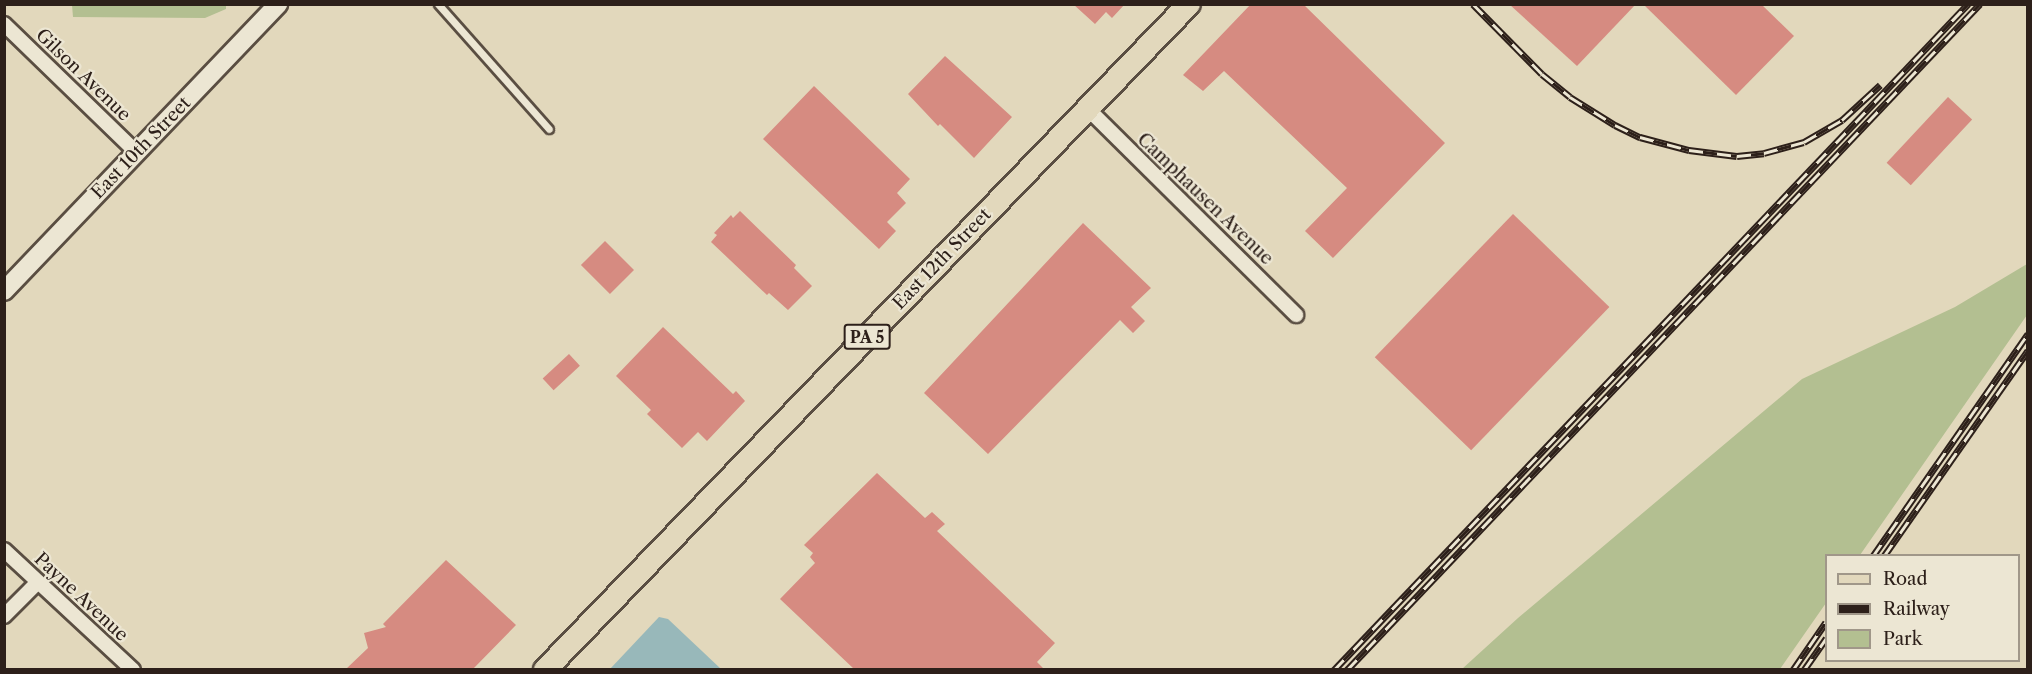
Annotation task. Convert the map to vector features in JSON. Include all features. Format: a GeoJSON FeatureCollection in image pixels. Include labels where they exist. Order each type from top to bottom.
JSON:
{"type":"FeatureCollection","features":[{"type":"Feature","properties":{"kind":"main road","name":"East 12th Street"},"geometry":{"type":"LineString","coordinates":[[545,669],[1189,4]]}},
{"type":"Feature","properties":{"kind":"street","name":"East 10th Street"},"geometry":{"type":"LineString","coordinates":[[4,291],[278,4]]}},
{"type":"Feature","properties":{"kind":"street","name":"Gilson Avenue"},"geometry":{"type":"LineString","coordinates":[[4,24],[137,153]]}},
{"type":"Feature","properties":{"kind":"street","name":"Camphausen Avenue"},"geometry":{"type":"LineString","coordinates":[[1088,109],[1296,315]]}},
{"type":"Feature","properties":{"kind":"street","name":"Payne Avenue"},"geometry":{"type":"LineString","coordinates":[[4,550],[133,669]]}},
{"type":"Feature","properties":{"kind":"street"},"geometry":{"type":"LineString","coordinates":[[4,616],[38,582]]}},
{"type":"Feature","properties":{"kind":"lane"},"geometry":{"type":"LineString","coordinates":[[438,4],[549,129]]}},
{"type":"Feature","properties":{"kind":"green space"},"geometry":{"type":"Polygon","coordinates":[[[226,4],[226,9],[205,18],[73,17],[72,5],[226,4]]]}},
{"type":"Feature","properties":{"kind":"green space"},"geometry":{"type":"Polygon","coordinates":[[[2027,264],[2027,315],[1861,554],[1825,554],[1825,604],[1780,669],[1462,669],[1518,618],[1802,379],[1955,307],[2027,264]]]}},
{"type":"Feature","properties":{"kind":"water"},"geometry":{"type":"Polygon","coordinates":[[[659,617],[668,619],[721,669],[610,669],[659,617]]]}},
{"type":"Feature","properties":{"kind":"building"},"geometry":{"type":"Polygon","coordinates":[[[1073,4],[1125,4],[1112,18],[1106,12],[1095,24],[1073,4]]]}},
{"type":"Feature","properties":{"kind":"building"},"geometry":{"type":"Polygon","coordinates":[[[1251,4],[1303,4],[1445,143],[1333,258],[1305,231],[1347,188],[1224,71],[1203,91],[1183,75],[1251,4]]]}},
{"type":"Feature","properties":{"kind":"building"},"geometry":{"type":"Polygon","coordinates":[[[1509,4],[1636,4],[1577,66],[1509,4]]]}},
{"type":"Feature","properties":{"kind":"building"},"geometry":{"type":"Polygon","coordinates":[[[1643,4],[1761,4],[1794,36],[1736,95],[1643,4]]]}},
{"type":"Feature","properties":{"kind":"building"},"geometry":{"type":"Polygon","coordinates":[[[945,56],[1012,117],[974,158],[940,124],[938,126],[908,94],[945,56]]]}},
{"type":"Feature","properties":{"kind":"building"},"geometry":{"type":"Polygon","coordinates":[[[814,86],[910,179],[897,193],[906,203],[887,222],[896,231],[879,249],[763,139],[814,86]]]}},
{"type":"Feature","properties":{"kind":"building"},"geometry":{"type":"Polygon","coordinates":[[[1948,97],[1972,120],[1911,185],[1887,163],[1948,97]]]}},
{"type":"Feature","properties":{"kind":"building"},"geometry":{"type":"Polygon","coordinates":[[[740,211],[796,265],[794,268],[812,286],[788,310],[769,293],[767,295],[711,242],[717,235],[714,233],[731,215],[733,218],[740,211]]]}},
{"type":"Feature","properties":{"kind":"building"},"geometry":{"type":"Polygon","coordinates":[[[1513,214],[1609,307],[1471,450],[1375,357],[1513,214]]]}},
{"type":"Feature","properties":{"kind":"building"},"geometry":{"type":"Polygon","coordinates":[[[1083,223],[1151,288],[1131,307],[1145,321],[1133,333],[1120,320],[988,454],[924,393],[1083,223]]]}},
{"type":"Feature","properties":{"kind":"building"},"geometry":{"type":"Polygon","coordinates":[[[605,241],[634,270],[610,294],[581,265],[605,241]]]}},
{"type":"Feature","properties":{"kind":"building"},"geometry":{"type":"Polygon","coordinates":[[[663,327],[733,394],[736,391],[745,401],[707,441],[698,432],[682,448],[647,414],[651,410],[616,376],[663,327]]]}},
{"type":"Feature","properties":{"kind":"building"},"geometry":{"type":"Polygon","coordinates":[[[569,354],[580,366],[554,390],[543,379],[569,354]]]}},
{"type":"Feature","properties":{"kind":"building"},"geometry":{"type":"Polygon","coordinates":[[[877,473],[925,518],[932,512],[945,524],[937,531],[1055,643],[1037,662],[1044,669],[854,669],[780,599],[815,563],[810,557],[813,553],[804,545],[877,473]]]}},
{"type":"Feature","properties":{"kind":"building"},"geometry":{"type":"Polygon","coordinates":[[[446,560],[516,625],[473,669],[346,669],[368,648],[364,633],[386,627],[383,624],[446,560]]]}},
{"type":"Feature","properties":{"kind":"railway"},"geometry":{"type":"LineString","coordinates":[[1473,4],[1542,74],[1570,97],[1615,125],[1640,137],[1689,150],[1737,156],[1764,153],[1804,142],[1842,120],[1880,85]]}},
{"type":"Feature","properties":{"kind":"railway"},"geometry":{"type":"LineString","coordinates":[[1334,670],[1968,4]]}},
{"type":"Feature","properties":{"kind":"railway"},"geometry":{"type":"LineString","coordinates":[[1347,670],[1980,4]]}},
{"type":"Feature","properties":{"kind":"railway"},"geometry":{"type":"LineString","coordinates":[[1874,554],[2028,334]]}},
{"type":"Feature","properties":{"kind":"railway"},"geometry":{"type":"LineString","coordinates":[[1885,554],[2028,350]]}},
{"type":"Feature","properties":{"kind":"railway"},"geometry":{"type":"LineString","coordinates":[[1793,670],[1825,623]]}},
{"type":"Feature","properties":{"kind":"railway"},"geometry":{"type":"LineString","coordinates":[[1804,670],[1825,639]]}}]}
